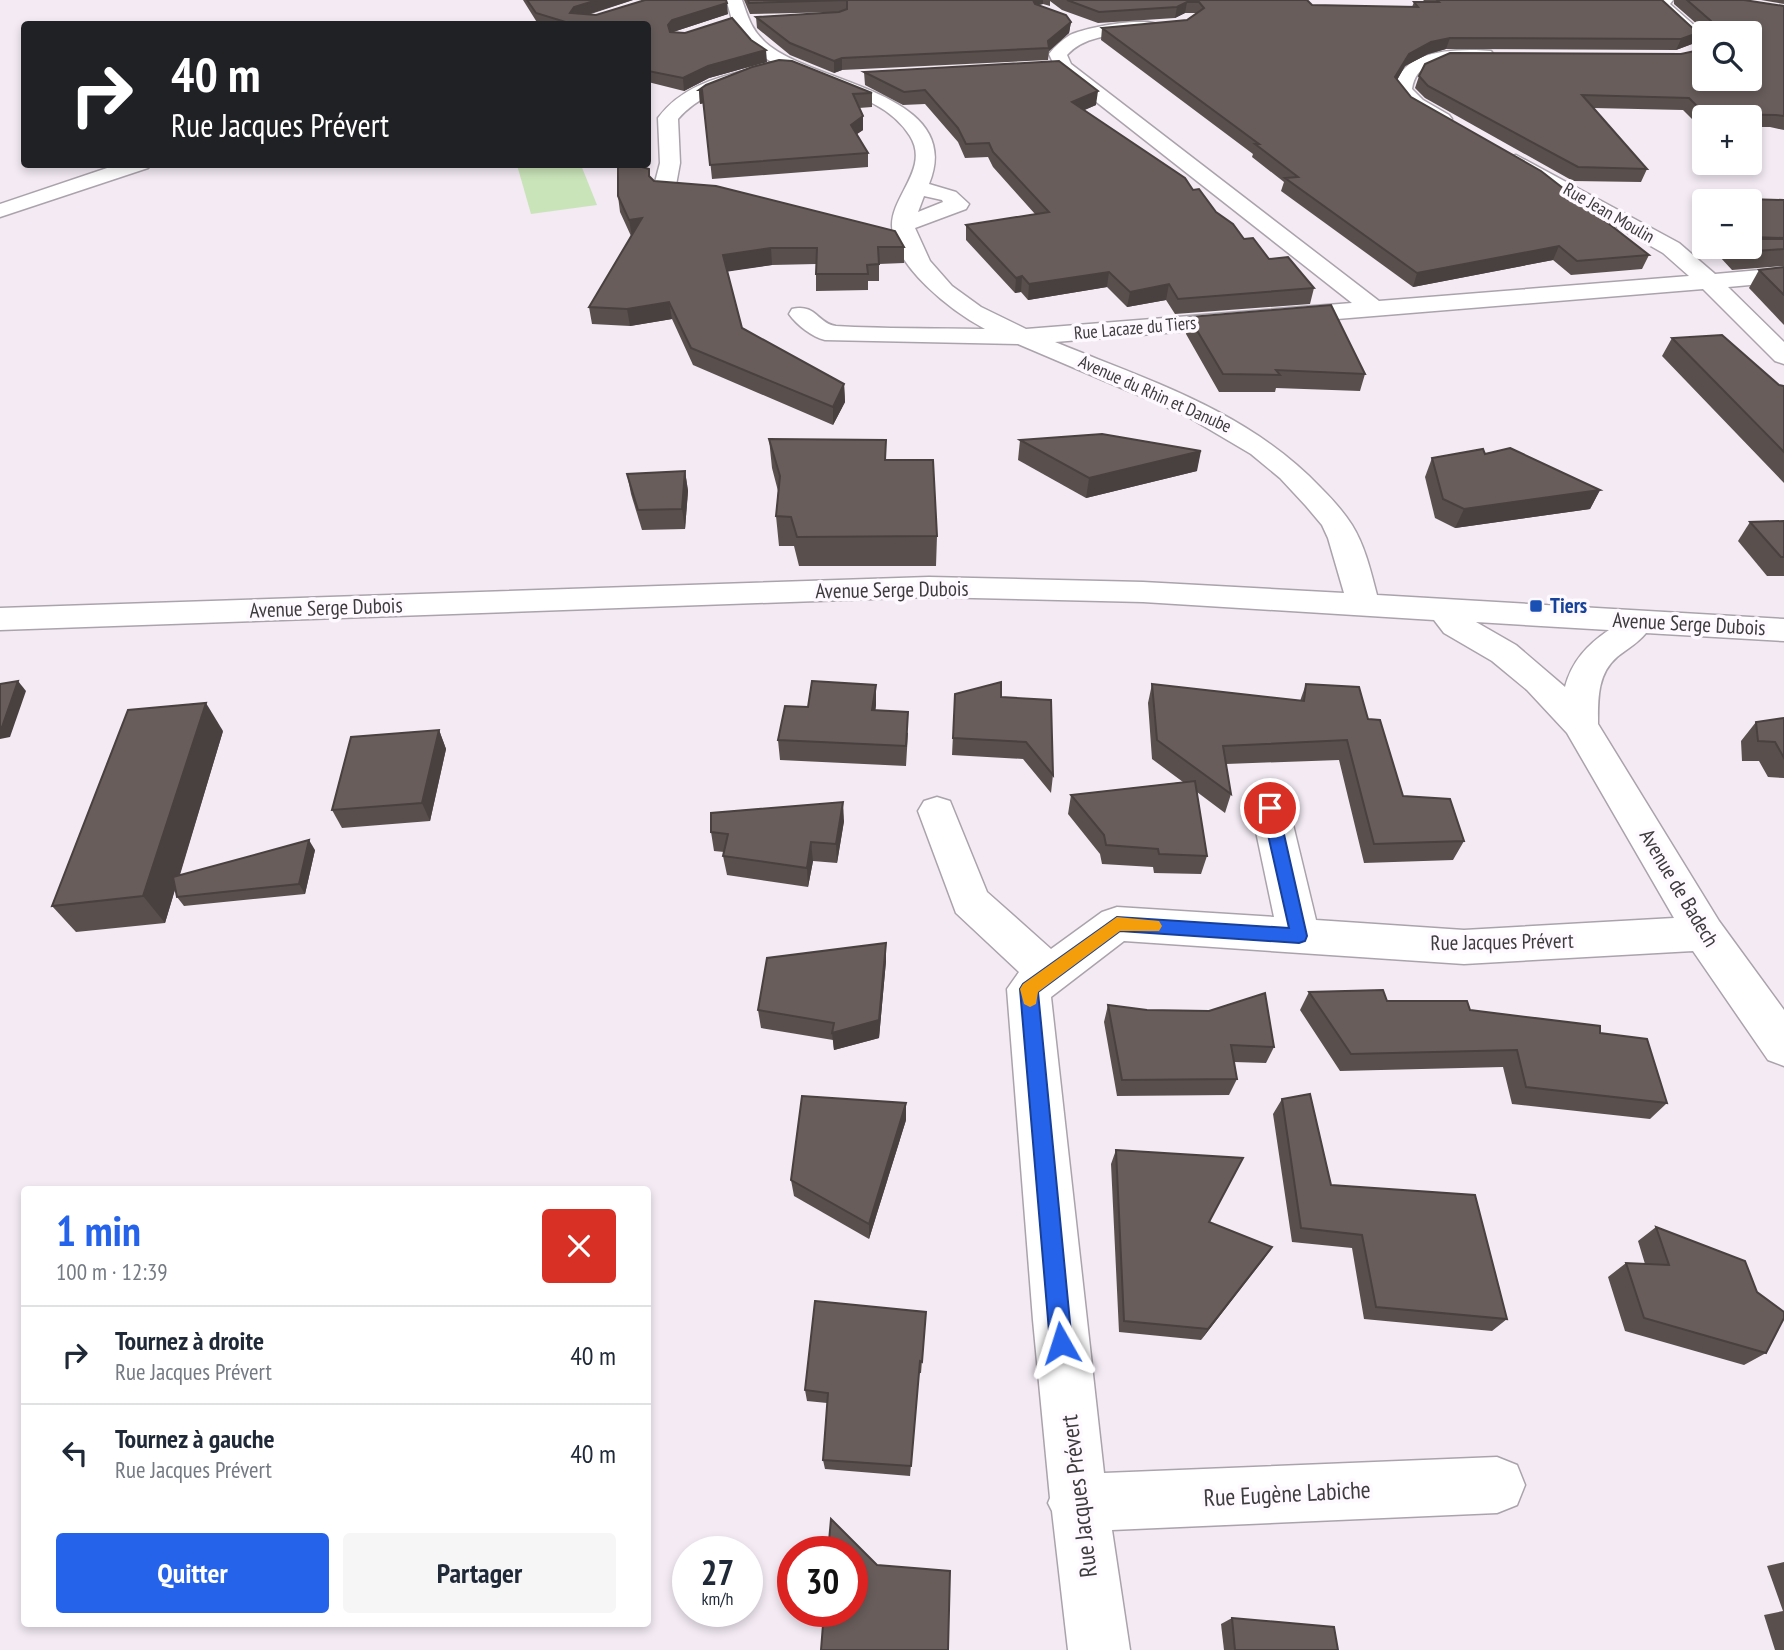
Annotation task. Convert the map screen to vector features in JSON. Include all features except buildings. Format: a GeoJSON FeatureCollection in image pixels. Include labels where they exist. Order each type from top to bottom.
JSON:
{"type":"FeatureCollection","features":[{"type":"Feature","properties":{"kind":"street"},"geometry":{"type":"LineString","coordinates":[[1665,0],[1660,3],[1692,40]]}},
{"type":"Feature","properties":{"kind":"street"},"geometry":{"type":"LineString","coordinates":[[740,16],[744,29],[763,48],[789,64],[882,100],[909,121],[924,141],[929,161],[916,187],[903,226]]}},
{"type":"Feature","properties":{"kind":"street"},"geometry":{"type":"LineString","coordinates":[[1077,23],[1088,26],[1092,31]]}},
{"type":"Feature","properties":{"kind":"street"},"geometry":{"type":"LineString","coordinates":[[1166,27],[1092,31],[1067,43],[1058,54],[1056,68],[1108,103],[1372,307]]}},
{"type":"Feature","properties":{"kind":"street"},"geometry":{"type":"LineString","coordinates":[[1465,132],[1416,104],[1403,90],[1406,76],[1418,64],[1446,57],[1503,56]]}},
{"type":"Feature","properties":{"kind":"street"},"geometry":{"type":"LineString","coordinates":[[727,194],[664,190],[670,163],[668,118],[682,101],[722,82],[789,64]]}},
{"type":"Feature","properties":{"kind":"street"},"geometry":{"type":"LineString","coordinates":[[827,79],[869,77]]}},
{"type":"Feature","properties":{"kind":"street"},"geometry":{"type":"LineString","coordinates":[[1108,103],[1140,102]]}},
{"type":"Feature","properties":{"kind":"street"},"geometry":{"type":"LineString","coordinates":[[1142,130],[1170,125]]}},
{"type":"Feature","properties":{"kind":"street","name":"Rue Jean Moulin"},"geometry":{"type":"LineString","coordinates":[[1501,152],[1671,248],[1709,281],[1784,356]]}},
{"type":"Feature","properties":{"kind":"street"},"geometry":{"type":"LineString","coordinates":[[0,211],[129,168]]}},
{"type":"Feature","properties":{"kind":"street"},"geometry":{"type":"LineString","coordinates":[[903,226],[958,204],[949,197],[916,187]]}},
{"type":"Feature","properties":{"kind":"street","name":"Avenue du Rhin et Danube"},"geometry":{"type":"LineString","coordinates":[[903,226],[913,252],[931,278],[965,309],[1023,337],[1177,400],[1236,430],[1274,457],[1304,485],[1339,527],[1363,604]]}},
{"type":"Feature","properties":{"kind":"street","name":"Rue Lacaze du Tiers"},"geometry":{"type":"LineString","coordinates":[[1023,337],[1784,275]]}},
{"type":"Feature","properties":{"kind":"street","name":"Avenue du Rhin et Danube"},"geometry":{"type":"LineString","coordinates":[[801,314],[825,333],[1023,337]]}},
{"type":"Feature","properties":{"kind":"street","name":"Avenue Serge Dubois"},"geometry":{"type":"LineString","coordinates":[[0,619],[929,587],[1143,593],[1363,604],[1784,630]]}},
{"type":"Feature","properties":{"kind":"street","name":"Avenue de Badech"},"geometry":{"type":"LineString","coordinates":[[1443,609],[1456,625],[1504,653],[1539,682],[1580,724],[1704,933],[1784,1046]]}},
{"type":"Feature","properties":{"kind":"street"},"geometry":{"type":"LineString","coordinates":[[1580,724],[1579,695],[1586,674],[1600,654],[1629,635],[1637,622]]}},
{"type":"Feature","properties":{"kind":"street"},"geometry":{"type":"LineString","coordinates":[[1270,808],[1299,936]]}},
{"type":"Feature","properties":{"kind":"street"},"geometry":{"type":"LineString","coordinates":[[937,811],[970,901],[1049,974]]}},
{"type":"Feature","properties":{"kind":"street","name":"Rue Jacques Prévert"},"geometry":{"type":"LineString","coordinates":[[1099,1650],[1077,1503],[1050,1237],[1029,989],[1117,924],[1464,947],[1704,933]]}},
{"type":"Feature","properties":{"kind":"street","name":"Rue Eugène Labiche"},"geometry":{"type":"LineString","coordinates":[[1077,1503],[1497,1485]]}},
{"type":"Feature","properties":{"kind":"green space"},"geometry":{"type":"Polygon","coordinates":[[[518,168],[582,168],[597,205],[531,214],[518,168]]]}},
{"type":"Feature","properties":{"kind":"slow traffic"},"geometry":{"type":"LineString","coordinates":[[1030,999],[1029,989],[1117,924],[1153,926]]}},
{"type":"Feature","properties":{"kind":"place","name":"Tiers"},"geometry":{"type":"Point","coordinates":[1536,606]}},
{"type":"Feature","properties":{"kind":"route"},"geometry":{"type":"LineString","coordinates":[[1061,1343],[1029,989],[1117,924],[1299,936],[1270,808]]}}]}
